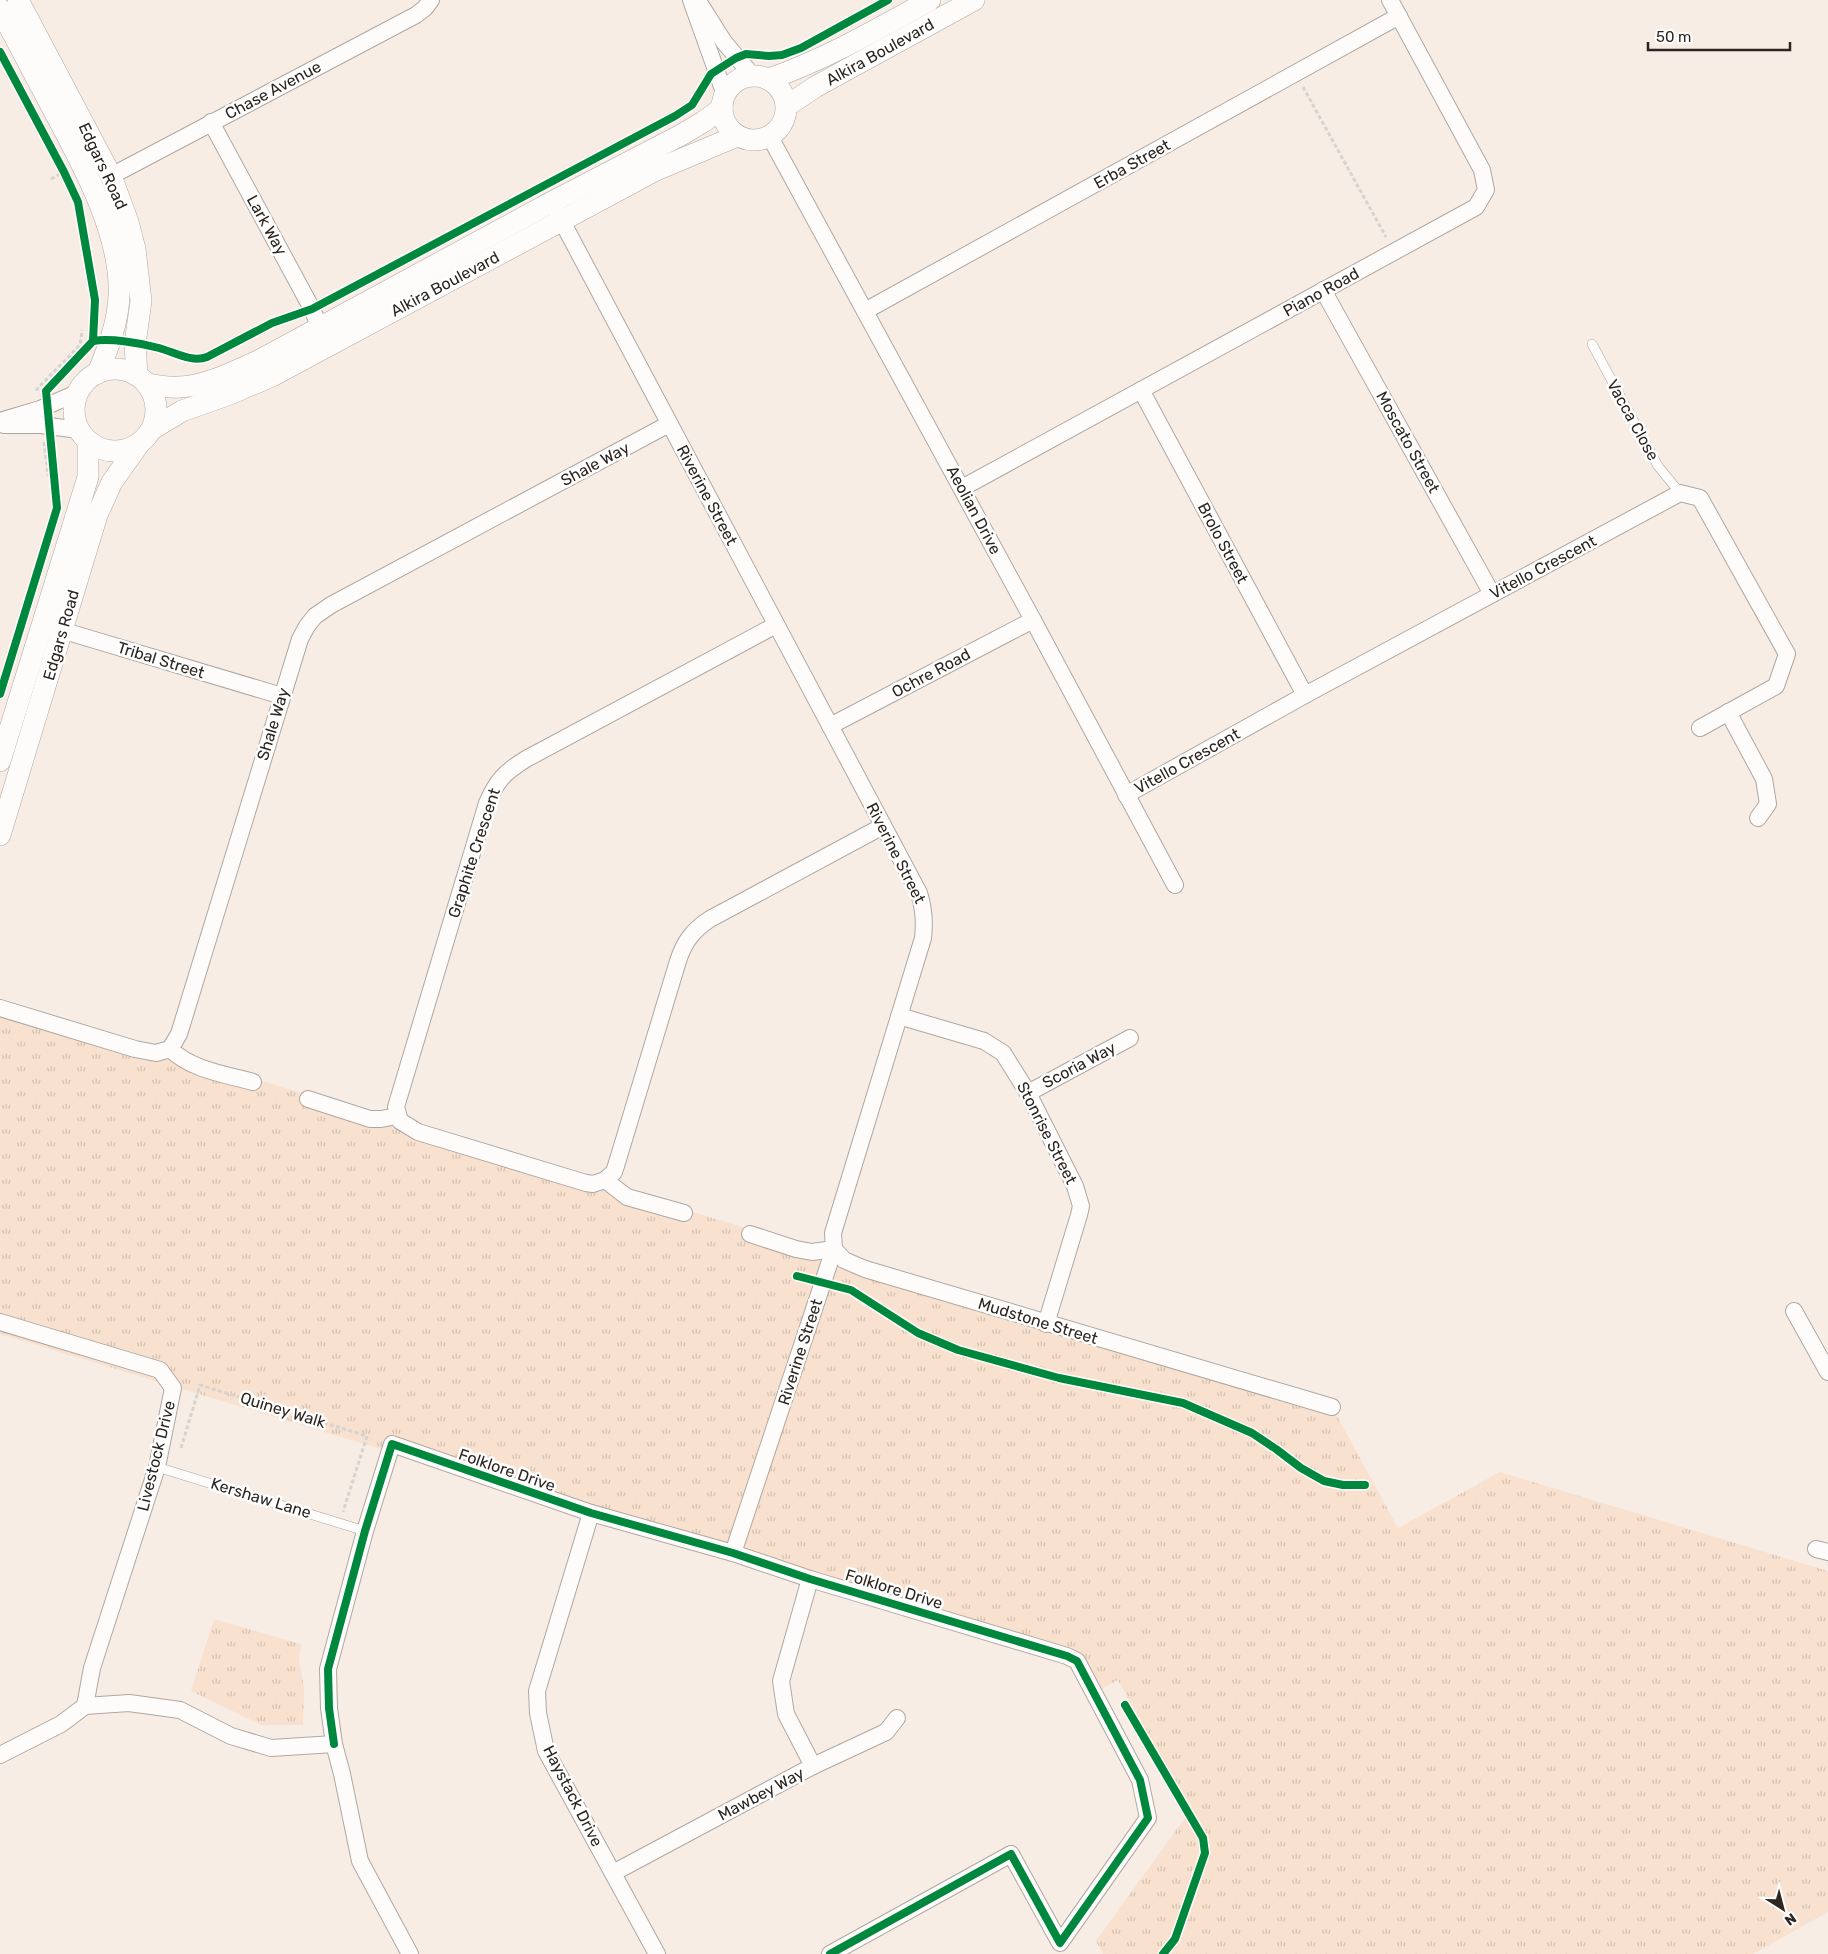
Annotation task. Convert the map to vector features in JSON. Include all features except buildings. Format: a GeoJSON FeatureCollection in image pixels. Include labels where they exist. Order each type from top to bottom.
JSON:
{"type":"FeatureCollection","features":[{"type":"Feature","properties":{"kind":"street","name":"Edgars Road"},"geometry":{"type":"LineString","coordinates":[[18,0],[111,176],[128,222],[139,276],[141,301],[135,344],[142,380]]}},
{"type":"Feature","properties":{"kind":"street","name":"Chase Avenue"},"geometry":{"type":"LineString","coordinates":[[111,176],[416,15],[431,0]]}},
{"type":"Feature","properties":{"kind":"street"},"geometry":{"type":"LineString","coordinates":[[691,0],[723,101],[723,119],[728,128],[737,136],[746,140],[756,141],[770,137],[782,125],[786,116],[787,106],[784,95],[778,85],[761,77],[736,58],[697,0]]}},
{"type":"Feature","properties":{"kind":"street","name":"Alkira Boulevard"},"geometry":{"type":"LineString","coordinates":[[761,77],[799,68],[845,47],[930,0]]}},
{"type":"Feature","properties":{"kind":"street","name":"Alkira Boulevard"},"geometry":{"type":"LineString","coordinates":[[787,106],[815,88],[974,0]]}},
{"type":"Feature","properties":{"kind":"street","name":"Piano Road"},"geometry":{"type":"LineString","coordinates":[[962,488],[1476,207],[1486,190],[1482,170],[1390,0]]}},
{"type":"Feature","properties":{"kind":"street","name":"Edgars Road"},"geometry":{"type":"LineString","coordinates":[[0,9],[71,171],[105,220],[113,245],[119,295],[117,318],[111,341],[98,373]]}},
{"type":"Feature","properties":{"kind":"street","name":"Erba Street"},"geometry":{"type":"LineString","coordinates":[[865,311],[1399,16]]}},
{"type":"Feature","properties":{"kind":"street"},"geometry":{"type":"LineString","coordinates":[[723,101],[736,81],[761,77]]}},
{"type":"Feature","properties":{"kind":"street","name":"Alkira Boulevard"},"geometry":{"type":"LineString","coordinates":[[142,380],[178,388],[206,382],[260,360],[552,202],[681,135],[703,122],[723,101]]}},
{"type":"Feature","properties":{"kind":"street","name":"Lark Way"},"geometry":{"type":"LineString","coordinates":[[211,122],[312,309],[320,328]]}},
{"type":"Feature","properties":{"kind":"street","name":"Alkira Boulevard"},"geometry":{"type":"LineString","coordinates":[[146,437],[182,411],[230,394],[272,376],[656,170],[737,136]]}},
{"type":"Feature","properties":{"kind":"street","name":"Aeolian Drive"},"geometry":{"type":"LineString","coordinates":[[770,137],[962,488],[1175,885]]}},
{"type":"Feature","properties":{"kind":"street","name":"Riverine Street"},"geometry":{"type":"LineString","coordinates":[[552,202],[919,893],[924,908],[925,925],[923,938],[833,1233],[834,1249],[734,1553]]}},
{"type":"Feature","properties":{"kind":"street","name":"Moscato Street"},"geometry":{"type":"LineString","coordinates":[[1323,290],[1492,594]]}},
{"type":"Feature","properties":{"kind":"street"},"geometry":{"type":"LineString","coordinates":[[0,425],[50,426],[84,436],[100,449],[113,452],[127,450],[146,437],[156,416],[156,403],[142,380],[118,369],[98,373],[87,380],[79,392],[74,411],[84,436]]}},
{"type":"Feature","properties":{"kind":"street","name":"Brolo Street"},"geometry":{"type":"LineString","coordinates":[[1141,390],[1305,695]]}},
{"type":"Feature","properties":{"kind":"street"},"geometry":{"type":"LineString","coordinates":[[0,421],[48,405],[79,392]]}},
{"type":"Feature","properties":{"kind":"street","name":"Shale Way"},"geometry":{"type":"LineString","coordinates":[[170,1049],[179,1034],[282,696],[300,640],[307,626],[315,616],[331,605],[669,424]]}},
{"type":"Feature","properties":{"kind":"street","name":"Edgars Road"},"geometry":{"type":"LineString","coordinates":[[0,761],[88,477],[84,436]]}},
{"type":"Feature","properties":{"kind":"street","name":"Edgars Road"},"geometry":{"type":"LineString","coordinates":[[0,835],[97,515],[112,482],[146,437]]}},
{"type":"Feature","properties":{"kind":"street"},"geometry":{"type":"LineString","coordinates":[[1680,493],[1700,498],[1787,654],[1776,686],[1700,728]]}},
{"type":"Feature","properties":{"kind":"street","name":"Vitello Crescent"},"geometry":{"type":"LineString","coordinates":[[1126,795],[1305,695],[1680,493]]}},
{"type":"Feature","properties":{"kind":"street","name":"Ochre Road"},"geometry":{"type":"LineString","coordinates":[[830,726],[1033,620]]}},
{"type":"Feature","properties":{"kind":"street","name":"Tribal Street"},"geometry":{"type":"LineString","coordinates":[[41,625],[282,696]]}},
{"type":"Feature","properties":{"kind":"street","name":"Graphite Crescent"},"geometry":{"type":"LineString","coordinates":[[397,1116],[398,1098],[409,1060],[487,803],[499,779],[526,759],[776,625]]}},
{"type":"Feature","properties":{"kind":"street"},"geometry":{"type":"LineString","coordinates":[[1728,712],[1764,779],[1768,804],[1758,818]]}},
{"type":"Feature","properties":{"kind":"street"},"geometry":{"type":"LineString","coordinates":[[308,1099],[374,1120],[397,1116],[404,1125],[418,1132],[586,1183],[593,1184],[605,1180],[610,1177],[616,1166],[682,947],[691,934],[710,919],[883,826]]}},
{"type":"Feature","properties":{"kind":"street"},"geometry":{"type":"LineString","coordinates":[[0,1008],[135,1050],[156,1053],[170,1049],[180,1059],[191,1065],[253,1082]]}},
{"type":"Feature","properties":{"kind":"street","name":"Stonrise Street"},"geometry":{"type":"LineString","coordinates":[[899,1016],[984,1041],[995,1046],[1003,1053],[1028,1093],[1075,1186],[1081,1206],[1046,1324]]}},
{"type":"Feature","properties":{"kind":"street","name":"Scoria Way"},"geometry":{"type":"LineString","coordinates":[[1028,1093],[1130,1038]]}},
{"type":"Feature","properties":{"kind":"street"},"geometry":{"type":"LineString","coordinates":[[605,1180],[627,1197],[684,1213]]}},
{"type":"Feature","properties":{"kind":"street"},"geometry":{"type":"LineString","coordinates":[[750,1234],[796,1249],[812,1252],[834,1249]]}},
{"type":"Feature","properties":{"kind":"street","name":"Mudstone Street"},"geometry":{"type":"LineString","coordinates":[[834,1249],[844,1260],[859,1267],[1046,1324],[1332,1407]]}},
{"type":"Feature","properties":{"kind":"street"},"geometry":{"type":"LineString","coordinates":[[1794,1311],[1828,1372]]}},
{"type":"Feature","properties":{"kind":"street","name":"Livestock Drive"},"geometry":{"type":"LineString","coordinates":[[0,1322],[160,1370],[173,1388],[157,1467],[92,1668],[85,1706]]}},
{"type":"Feature","properties":{"kind":"street","name":"Folklore Drive"},"geometry":{"type":"LineString","coordinates":[[410,1954],[360,1861],[334,1744],[329,1708],[328,1669],[365,1531],[392,1444],[592,1513],[734,1553],[810,1579],[1077,1661],[1140,1780],[1148,1818],[1063,1949],[1012,1854],[830,1954]]}},
{"type":"Feature","properties":{"kind":"street","name":"Haystack Drive"},"geometry":{"type":"LineString","coordinates":[[592,1513],[537,1691],[538,1713],[546,1751],[657,1954]]}},
{"type":"Feature","properties":{"kind":"street","name":"Mawbey Way"},"geometry":{"type":"LineString","coordinates":[[613,1873],[814,1766],[786,1714],[780,1681],[810,1579]]}},
{"type":"Feature","properties":{"kind":"street"},"geometry":{"type":"LineString","coordinates":[[0,1755],[61,1724],[85,1706],[129,1703],[180,1710],[231,1736],[271,1748],[334,1744]]}},
{"type":"Feature","properties":{"kind":"street"},"geometry":{"type":"LineString","coordinates":[[814,1766],[886,1732],[897,1718]]}},
{"type":"Feature","properties":{"kind":"lane","name":"Vacca Close"},"geometry":{"type":"LineString","coordinates":[[1592,344],[1658,466],[1680,493]]}},
{"type":"Feature","properties":{"kind":"lane","name":"Kershaw Lane"},"geometry":{"type":"LineString","coordinates":[[157,1467],[365,1531]]}},
{"type":"Feature","properties":{"kind":"path"},"geometry":{"type":"LineString","coordinates":[[1296,73],[1394,252]]}},
{"type":"Feature","properties":{"kind":"path"},"geometry":{"type":"LineString","coordinates":[[60,164],[71,171]]}},
{"type":"Feature","properties":{"kind":"path"},"geometry":{"type":"LineString","coordinates":[[51,179],[71,171]]}},
{"type":"Feature","properties":{"kind":"path"},"geometry":{"type":"LineString","coordinates":[[48,405],[46,391],[93,342],[111,341]]}},
{"type":"Feature","properties":{"kind":"path"},"geometry":{"type":"LineString","coordinates":[[50,426],[55,478],[70,473],[88,477]]}},
{"type":"Feature","properties":{"kind":"green space"},"geometry":{"type":"Polygon","coordinates":[[[0,1001],[1332,1407],[1398,1528],[1500,1472],[1828,1571],[1828,1912],[1753,1954],[1103,1954],[1096,1941],[1190,1811],[1118,1680],[1094,1693],[1067,1656],[0,1334],[0,1001]]]}},
{"type":"Feature","properties":{"kind":"green space"},"geometry":{"type":"Polygon","coordinates":[[[214,1619],[301,1644],[299,1659],[304,1688],[303,1725],[261,1725],[191,1691],[214,1619]]]}},
{"type":"Feature","properties":{"kind":"cycle path"},"geometry":{"type":"LineString","coordinates":[[0,694],[57,508],[46,391],[93,341],[108,340],[143,344],[189,358],[207,357],[272,323],[312,309],[675,116],[692,105],[711,74],[736,58],[746,54],[782,55],[801,48],[888,0]]}},
{"type":"Feature","properties":{"kind":"cycle path"},"geometry":{"type":"LineString","coordinates":[[0,52],[78,202],[95,300],[93,341]]}},
{"type":"Feature","properties":{"kind":"cycle path"},"geometry":{"type":"LineString","coordinates":[[797,1276],[851,1290],[918,1333],[958,1350],[1059,1378],[1183,1403],[1252,1433],[1301,1468],[1324,1481],[1343,1485],[1365,1485]]}},
{"type":"Feature","properties":{"kind":"cycle path"},"geometry":{"type":"LineString","coordinates":[[334,1744],[329,1708],[328,1669],[365,1531],[392,1444],[591,1513],[733,1553],[810,1579],[1067,1656],[1077,1661],[1140,1780],[1148,1818],[1060,1943],[1011,1854],[830,1954]]}},
{"type":"Feature","properties":{"kind":"cycle path"},"geometry":{"type":"LineString","coordinates":[[1125,1705],[1203,1838],[1205,1853],[1175,1939],[1163,1954]]}}]}
